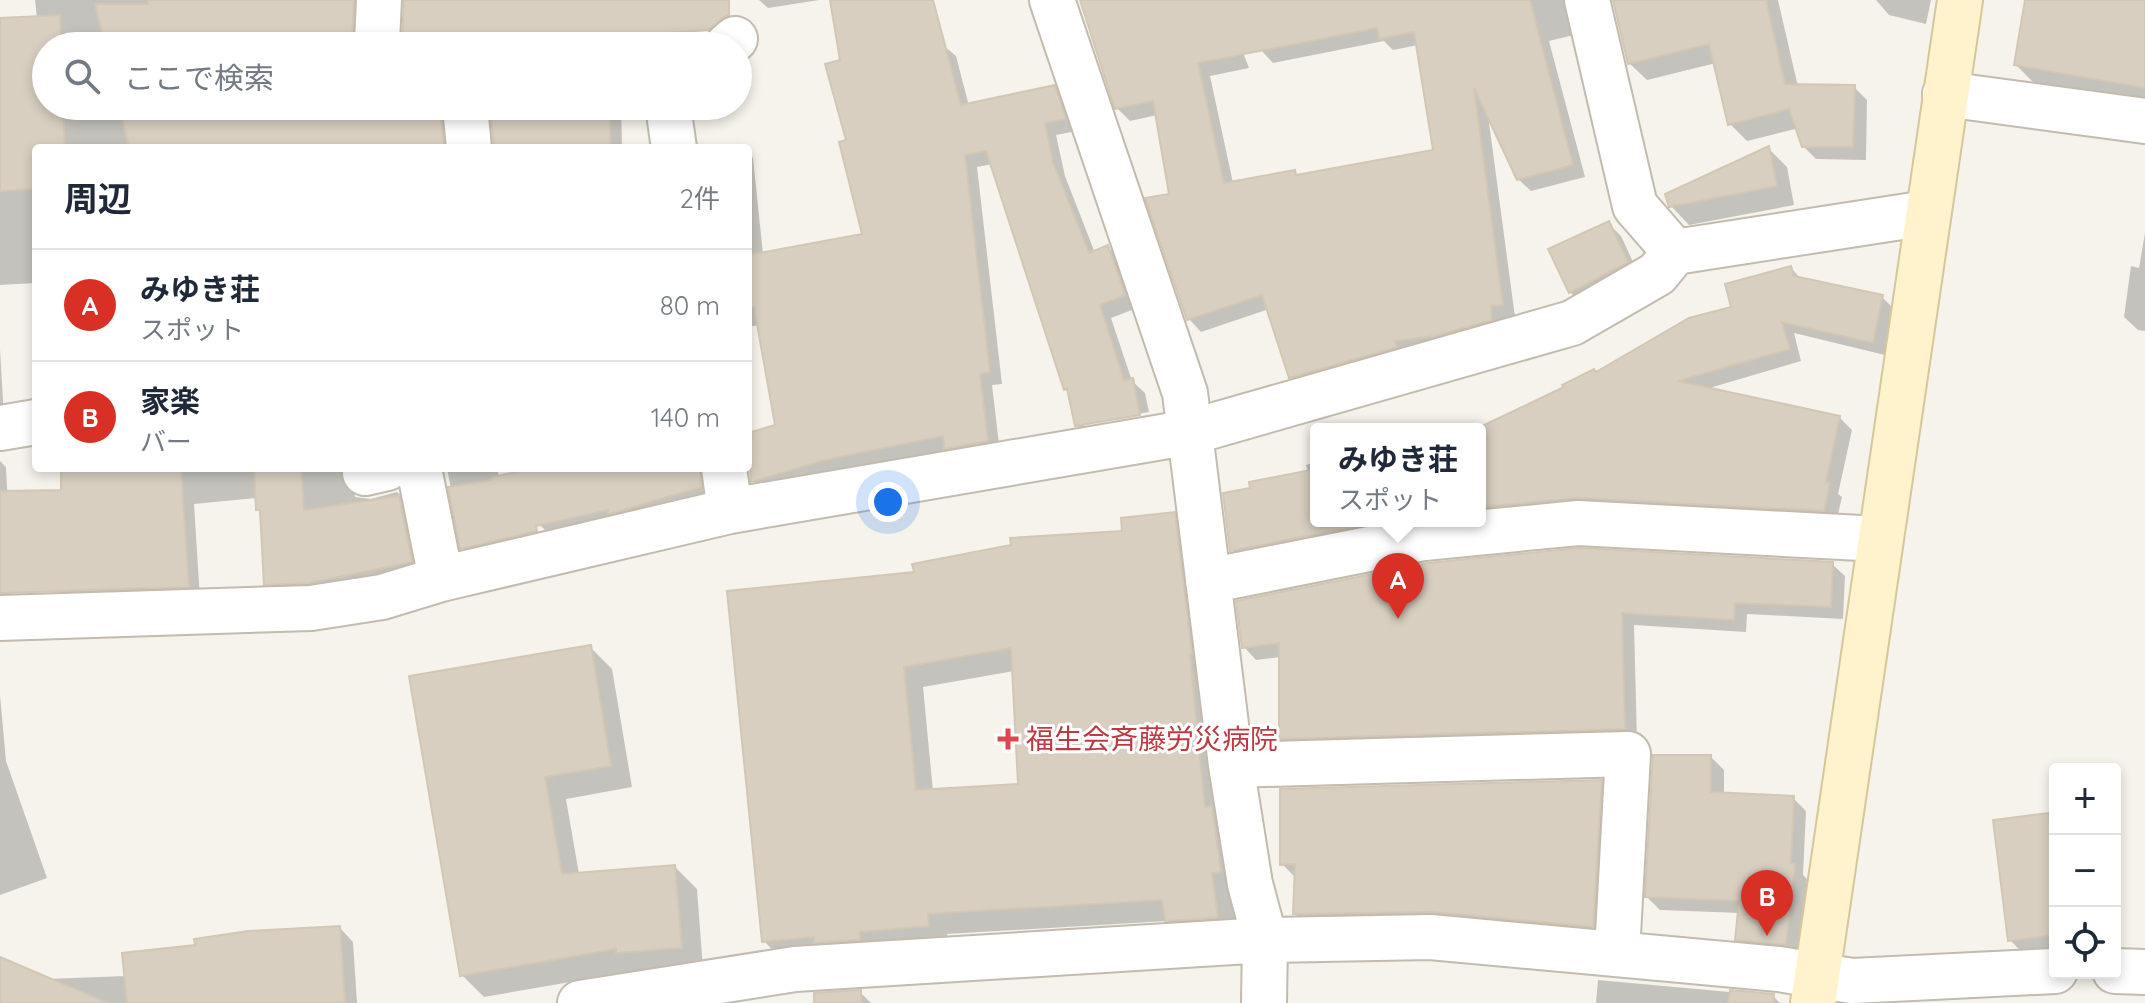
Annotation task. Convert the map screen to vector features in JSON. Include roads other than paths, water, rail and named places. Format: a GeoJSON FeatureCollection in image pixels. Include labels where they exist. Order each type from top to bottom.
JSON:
{"type":"FeatureCollection","features":[{"type":"Feature","properties":{"kind":"street"},"geometry":{"type":"LineString","coordinates":[[1052,0],[1185,393],[1231,765],[1250,884],[1265,940],[1264,1003]]}},
{"type":"Feature","properties":{"kind":"street"},"geometry":{"type":"LineString","coordinates":[[1587,0],[1635,206],[1675,252]]}},
{"type":"Feature","properties":{"kind":"street"},"geometry":{"type":"LineString","coordinates":[[1815,989],[1960,0]]}},
{"type":"Feature","properties":{"kind":"street"},"geometry":{"type":"LineString","coordinates":[[1945,94],[2145,121]]}},
{"type":"Feature","properties":{"kind":"street"},"geometry":{"type":"LineString","coordinates":[[466,120],[469,144]]}},
{"type":"Feature","properties":{"kind":"street"},"geometry":{"type":"LineString","coordinates":[[670,120],[673,144]]}},
{"type":"Feature","properties":{"kind":"street"},"geometry":{"type":"LineString","coordinates":[[0,618],[311,608],[382,597],[441,579],[730,511],[1191,432],[1572,323],[1657,274],[1675,252],[1927,213]]}},
{"type":"Feature","properties":{"kind":"street"},"geometry":{"type":"LineString","coordinates":[[0,428],[32,423]]}},
{"type":"Feature","properties":{"kind":"street"},"geometry":{"type":"LineString","coordinates":[[420,472],[441,579]]}},
{"type":"Feature","properties":{"kind":"street"},"geometry":{"type":"LineString","coordinates":[[725,472],[730,511]]}},
{"type":"Feature","properties":{"kind":"street"},"geometry":{"type":"LineString","coordinates":[[1208,581],[1424,538],[1578,523],[1880,539]]}},
{"type":"Feature","properties":{"kind":"street"},"geometry":{"type":"LineString","coordinates":[[1231,765],[1628,754],[1617,953]]}},
{"type":"Feature","properties":{"kind":"street"},"geometry":{"type":"LineString","coordinates":[[580,1003],[795,986],[1265,940],[1430,937],[1617,953],[1779,969],[1815,989],[1852,981],[2049,971]]}},
{"type":"Feature","properties":{"kind":"street"},"geometry":{"type":"LineString","coordinates":[[2121,971],[2145,972]]}},
{"type":"Feature","properties":{"kind":"place","name":"みゆき荘"},"geometry":{"type":"Point","coordinates":[1398,619]}},
{"type":"Feature","properties":{"kind":"place","name":"福生会斉藤労災病院"},"geometry":{"type":"Point","coordinates":[1008,739]}},
{"type":"Feature","properties":{"kind":"place","name":"家楽"},"geometry":{"type":"Point","coordinates":[1767,936]}}]}
